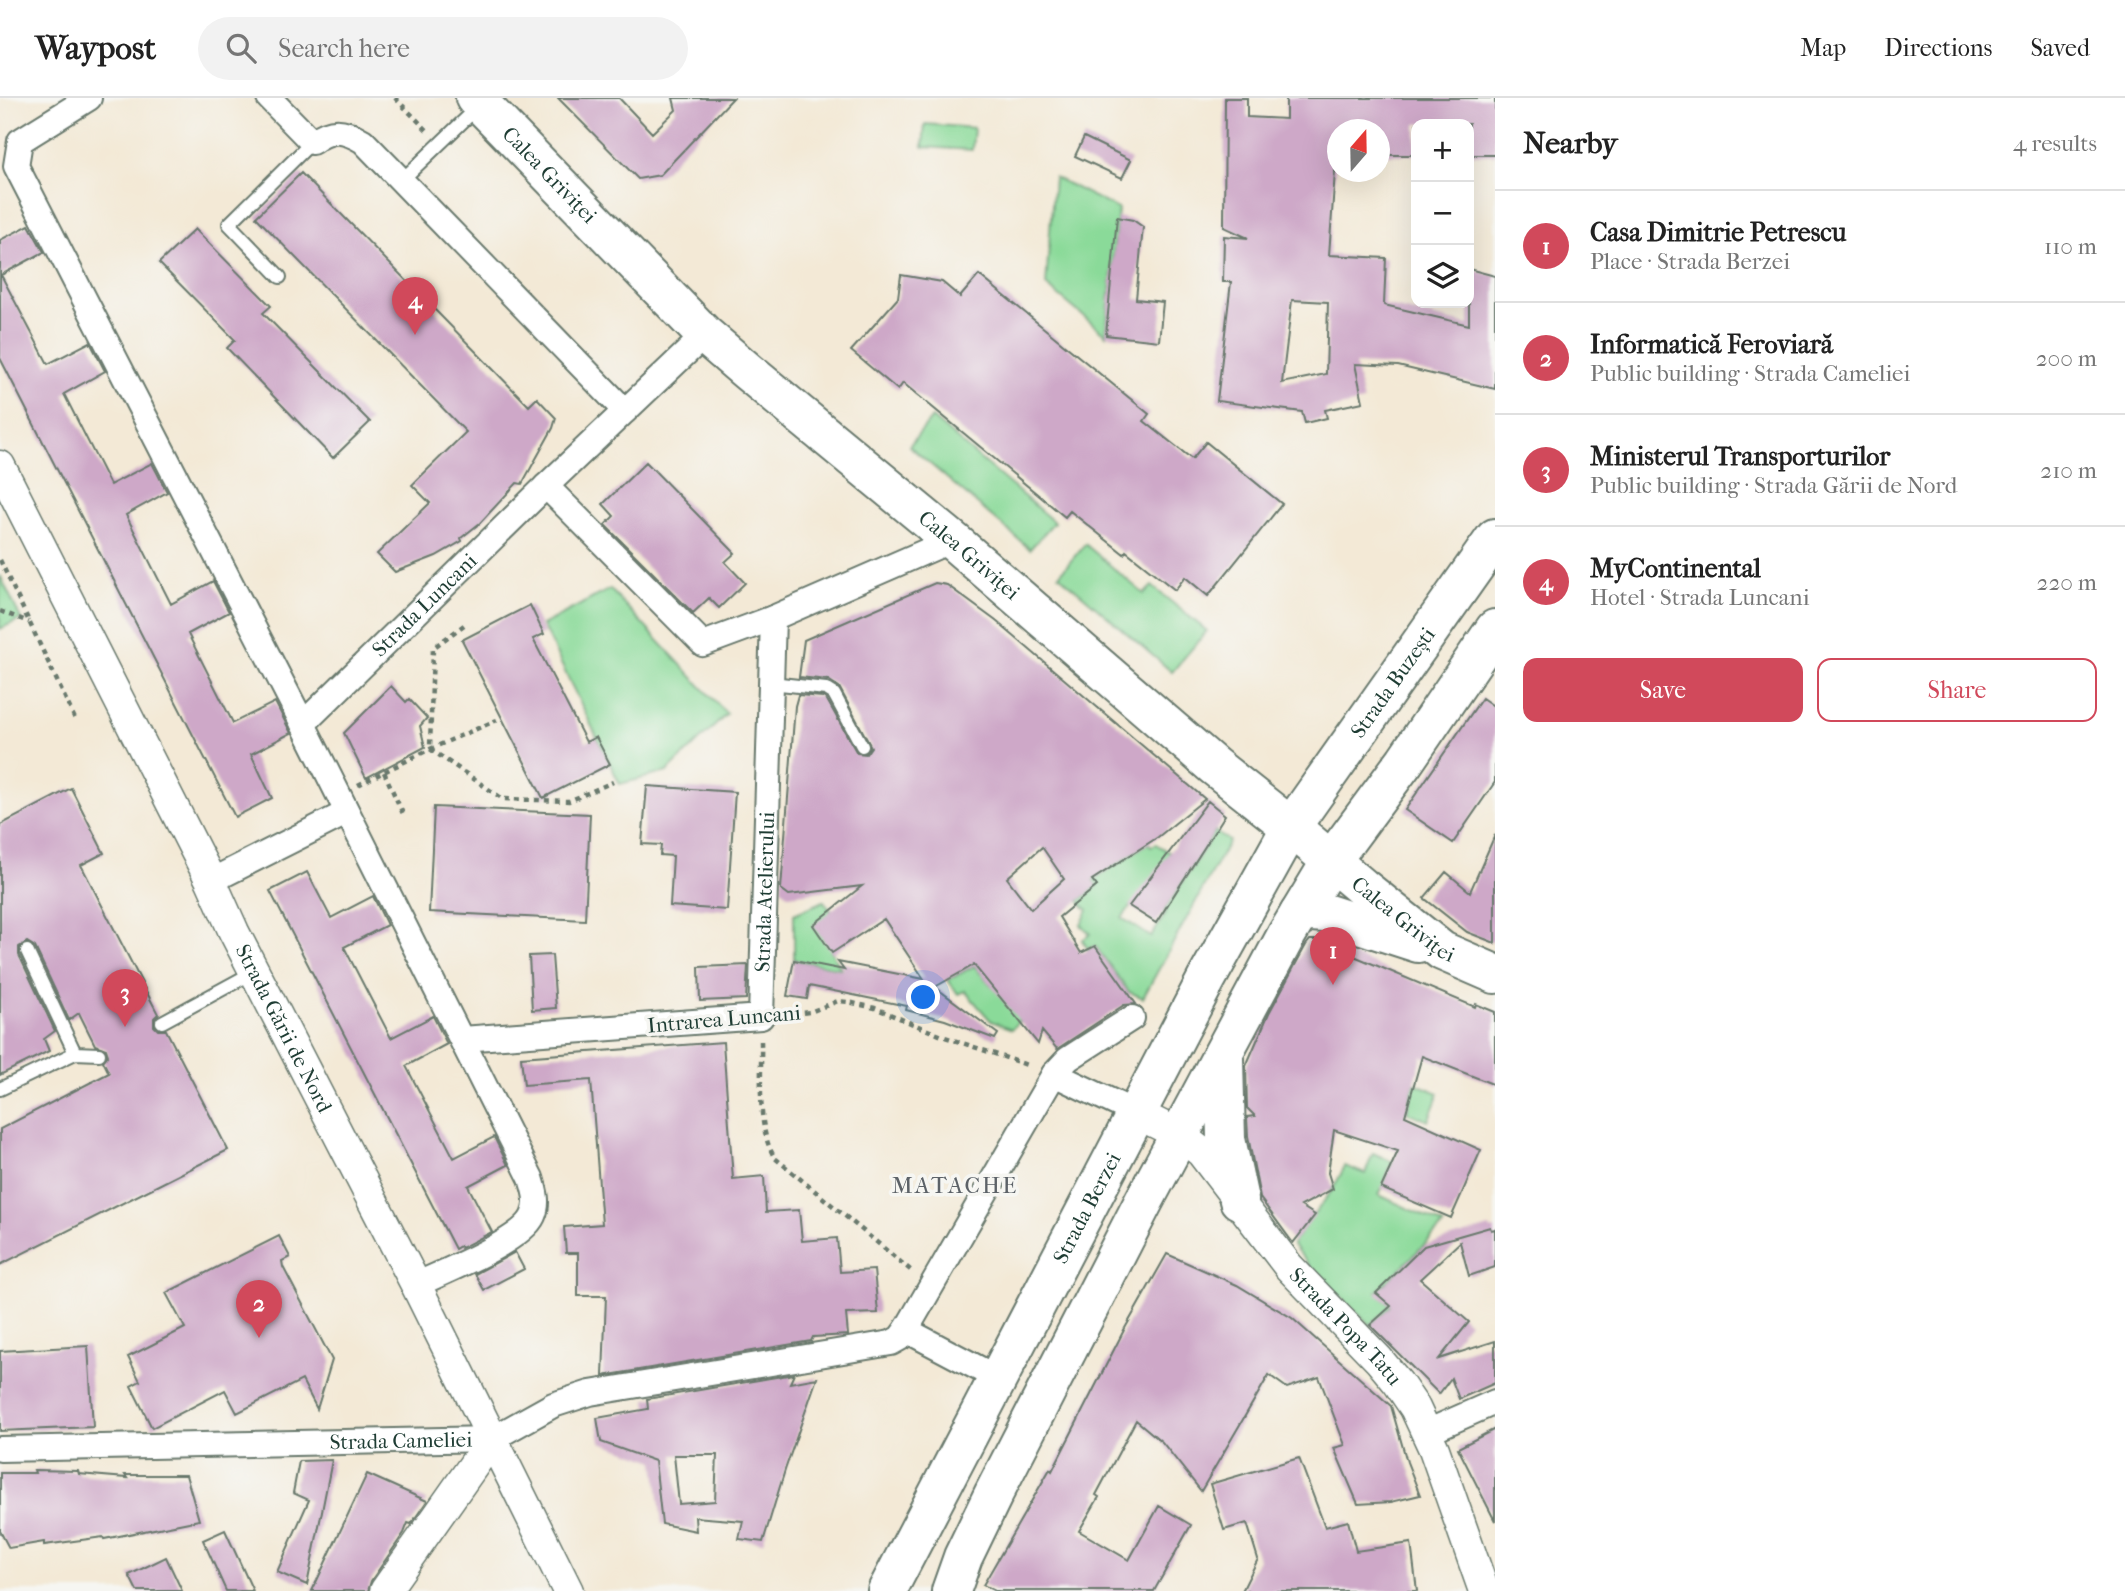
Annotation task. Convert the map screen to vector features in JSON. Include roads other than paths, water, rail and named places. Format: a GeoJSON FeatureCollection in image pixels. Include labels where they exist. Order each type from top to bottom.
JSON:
{"type":"FeatureCollection","features":[{"type":"Feature","properties":{"kind":"main road","name":"Calea Griviței"},"geometry":{"type":"LineString","coordinates":[[478,101],[705,335],[952,540],[1214,766],[1442,951],[1495,974]]}},
{"type":"Feature","properties":{"kind":"main road","name":"Strada Buzești"},"geometry":{"type":"LineString","coordinates":[[1291,827],[1495,538]]}},
{"type":"Feature","properties":{"kind":"main road"},"geometry":{"type":"LineString","coordinates":[[951,1591],[963,1557],[994,1493],[1144,1201],[1299,914],[1331,861],[1405,761],[1495,629]]}},
{"type":"Feature","properties":{"kind":"main road","name":"Strada Berzei"},"geometry":{"type":"LineString","coordinates":[[887,1591],[1208,978],[1291,827]]}},
{"type":"Feature","properties":{"kind":"main road"},"geometry":{"type":"LineString","coordinates":[[1299,914],[1325,913],[1442,951]]}},
{"type":"Feature","properties":{"kind":"main road"},"geometry":{"type":"LineString","coordinates":[[1224,1053],[1226,1139],[1239,1200]]}},
{"type":"Feature","properties":{"kind":"street"},"geometry":{"type":"LineString","coordinates":[[89,98],[20,141],[16,166],[303,724],[531,1178],[537,1200],[533,1216],[526,1227],[508,1240],[416,1285]]}},
{"type":"Feature","properties":{"kind":"street"},"geometry":{"type":"LineString","coordinates":[[269,98],[312,142],[325,132],[348,132],[363,141],[625,411]]}},
{"type":"Feature","properties":{"kind":"street","name":"Strada Luncani"},"geometry":{"type":"LineString","coordinates":[[303,724],[705,335]]}},
{"type":"Feature","properties":{"kind":"street","name":"Strada Gării de Nord"},"geometry":{"type":"LineString","coordinates":[[0,466],[416,1285],[568,1591]]}},
{"type":"Feature","properties":{"kind":"street"},"geometry":{"type":"LineString","coordinates":[[546,486],[703,644],[773,618],[952,540]]}},
{"type":"Feature","properties":{"kind":"street","name":"Strada Atelierului"},"geometry":{"type":"LineString","coordinates":[[761,1017],[773,618]]}},
{"type":"Feature","properties":{"kind":"street"},"geometry":{"type":"LineString","coordinates":[[211,881],[342,804]]}},
{"type":"Feature","properties":{"kind":"street","name":"Intrarea Luncani"},"geometry":{"type":"LineString","coordinates":[[462,1039],[761,1017]]}},
{"type":"Feature","properties":{"kind":"street"},"geometry":{"type":"LineString","coordinates":[[998,1378],[906,1330],[1054,1074],[1068,1059],[1132,1018]]}},
{"type":"Feature","properties":{"kind":"street"},"geometry":{"type":"LineString","coordinates":[[1054,1074],[1138,1114]]}},
{"type":"Feature","properties":{"kind":"street","name":"Strada Popa Tatu"},"geometry":{"type":"LineString","coordinates":[[1138,1114],[1180,1135],[1200,1152],[1295,1274],[1398,1383],[1427,1432],[1484,1591]]}},
{"type":"Feature","properties":{"kind":"street","name":"Strada Cameliei"},"geometry":{"type":"LineString","coordinates":[[0,1449],[492,1439],[537,1413],[574,1397],[879,1346],[900,1338],[906,1330]]}},
{"type":"Feature","properties":{"kind":"street"},"geometry":{"type":"LineString","coordinates":[[1427,1432],[1495,1402]]}},
{"type":"Feature","properties":{"kind":"street"},"geometry":{"type":"LineString","coordinates":[[385,1591],[492,1439]]}},
{"type":"Feature","properties":{"kind":"lane"},"geometry":{"type":"LineString","coordinates":[[402,180],[478,101]]}},
{"type":"Feature","properties":{"kind":"lane"},"geometry":{"type":"LineString","coordinates":[[280,277],[229,224],[312,142]]}},
{"type":"Feature","properties":{"kind":"lane"},"geometry":{"type":"LineString","coordinates":[[771,683],[826,689],[834,694],[862,746]]}},
{"type":"Feature","properties":{"kind":"lane"},"geometry":{"type":"LineString","coordinates":[[27,951],[75,1053]]}},
{"type":"Feature","properties":{"kind":"lane"},"geometry":{"type":"LineString","coordinates":[[162,1022],[255,972]]}},
{"type":"Feature","properties":{"kind":"lane"},"geometry":{"type":"LineString","coordinates":[[0,1089],[75,1053],[99,1054]]}},
{"type":"Feature","properties":{"kind":"place","name":"MyContinental"},"geometry":{"type":"Point","coordinates":[415,335]}},
{"type":"Feature","properties":{"kind":"place","name":"Casa Dimitrie Petrescu"},"geometry":{"type":"Point","coordinates":[1333,985]}},
{"type":"Feature","properties":{"kind":"place","name":"Ministerul Transporturilor"},"geometry":{"type":"Point","coordinates":[125,1027]}},
{"type":"Feature","properties":{"kind":"place","name":"Informatică Feroviară"},"geometry":{"type":"Point","coordinates":[259,1338]}},
{"type":"Feature","properties":{"kind":"district","name":"MATACHE"},"geometry":{"type":"Point","coordinates":[955,1185]}}]}
